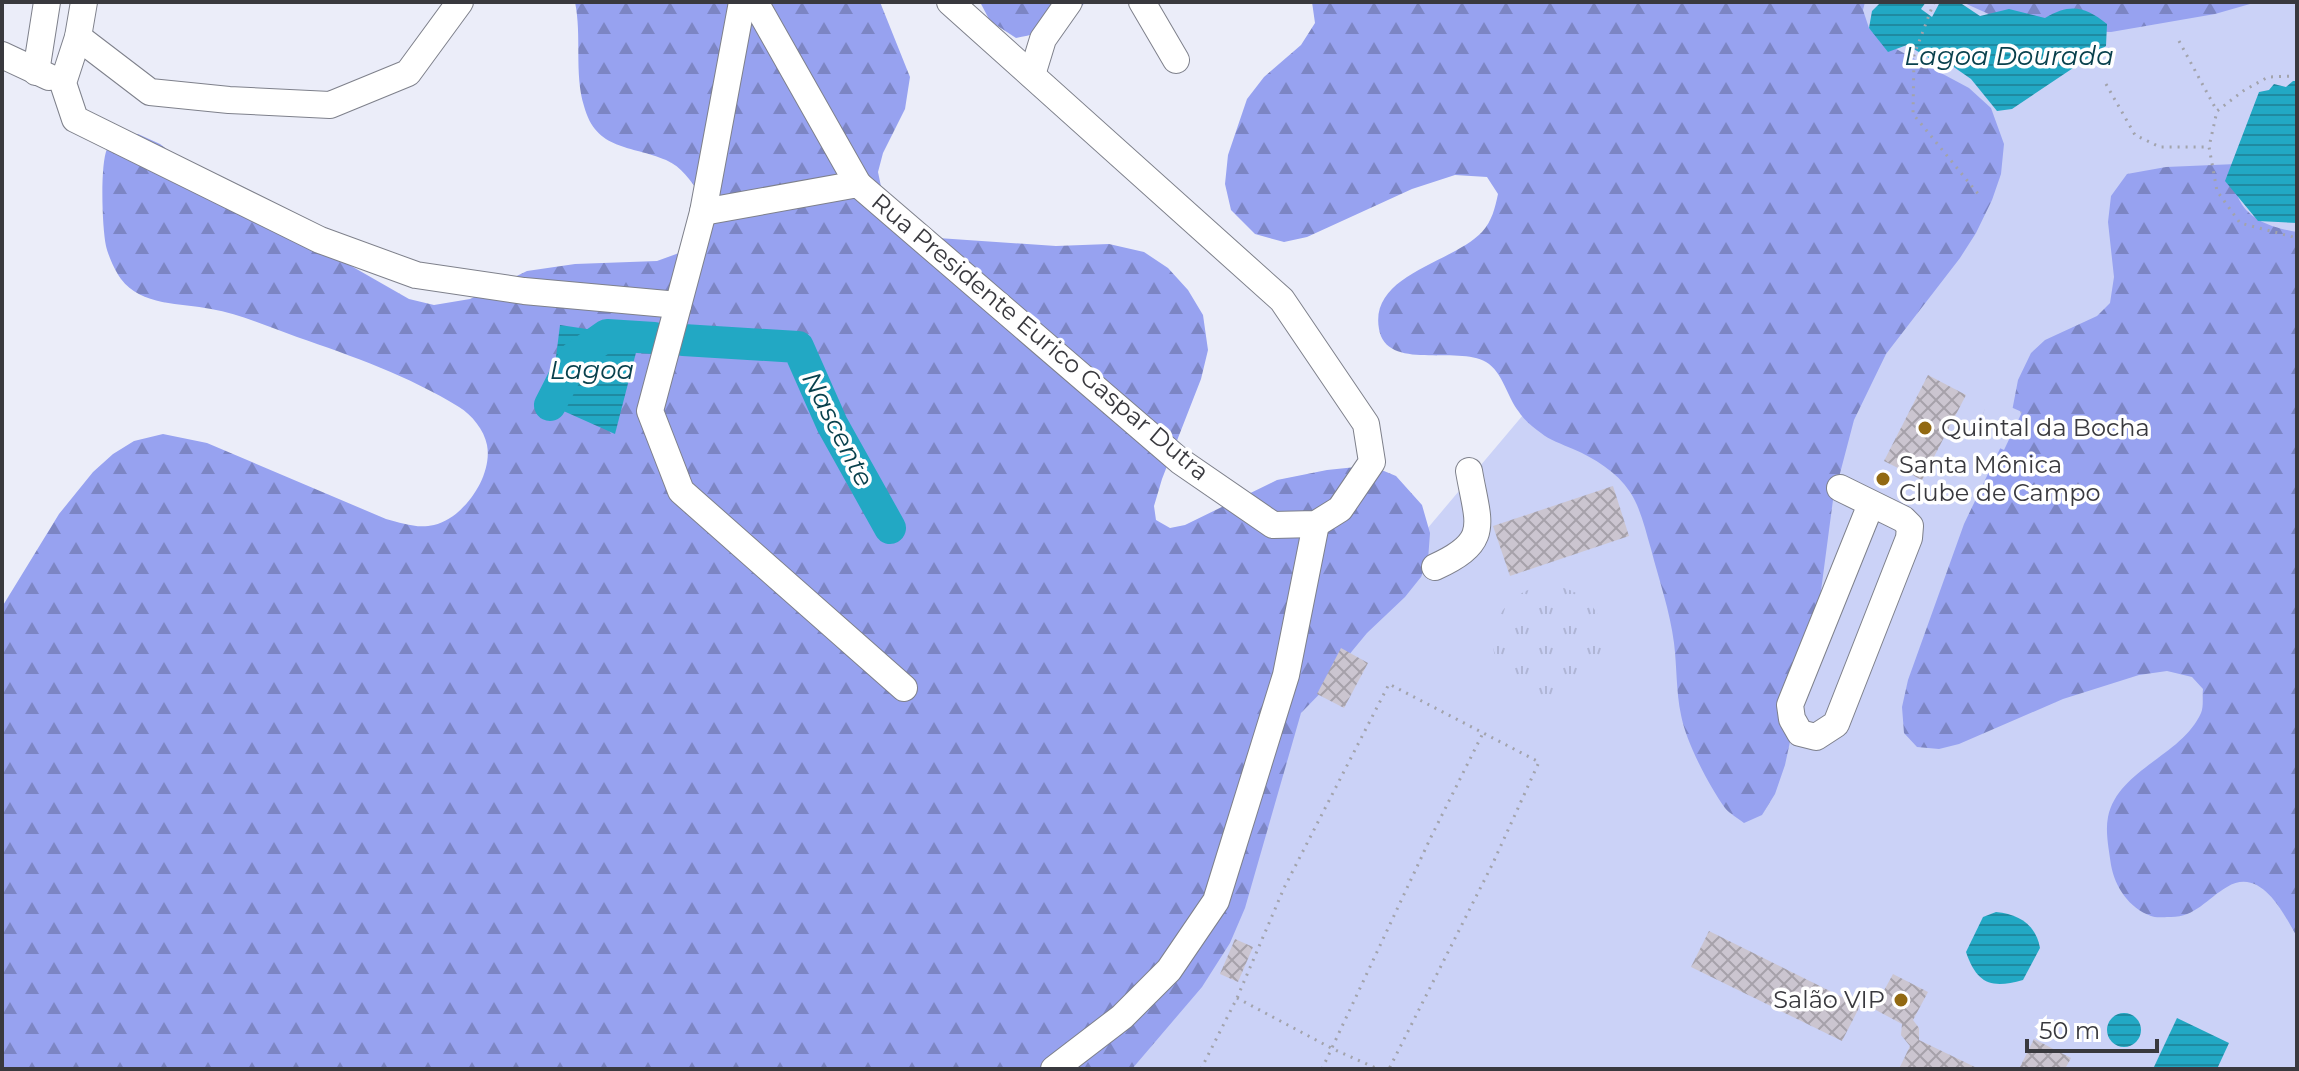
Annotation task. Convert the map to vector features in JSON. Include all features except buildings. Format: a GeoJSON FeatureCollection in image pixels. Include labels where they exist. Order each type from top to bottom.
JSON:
{"type":"FeatureCollection","features":[{"type":"Feature","properties":{"kind":"street"},"geometry":{"type":"LineString","coordinates":[[36,72],[47,2]]}},
{"type":"Feature","properties":{"kind":"street"},"geometry":{"type":"LineString","coordinates":[[84,2],[78,37],[63,83],[75,119],[320,240],[416,275],[524,291],[678,305]]}},
{"type":"Feature","properties":{"kind":"street"},"geometry":{"type":"LineString","coordinates":[[78,37],[150,92],[330,105],[408,73],[460,2]]}},
{"type":"Feature","properties":{"kind":"street"},"geometry":{"type":"LineString","coordinates":[[742,2],[703,212],[650,411],[681,491],[904,688]]}},
{"type":"Feature","properties":{"kind":"street"},"geometry":{"type":"LineString","coordinates":[[755,2],[858,184]]}},
{"type":"Feature","properties":{"kind":"street"},"geometry":{"type":"LineString","coordinates":[[950,2],[1282,300],[1366,424],[1372,462],[1340,509],[1316,524],[1286,675],[1216,901],[1169,970],[1122,1017],[1054,1069]]}},
{"type":"Feature","properties":{"kind":"street"},"geometry":{"type":"LineString","coordinates":[[1032,75],[1043,39],[1069,2]]}},
{"type":"Feature","properties":{"kind":"street"},"geometry":{"type":"LineString","coordinates":[[1142,2],[1176,60]]}},
{"type":"Feature","properties":{"kind":"street"},"geometry":{"type":"LineString","coordinates":[[2,55],[63,83]]}},
{"type":"Feature","properties":{"kind":"street","name":"Rua Presidente Eurico Gaspar Dutra"},"geometry":{"type":"LineString","coordinates":[[703,212],[858,184],[1180,461],[1273,525],[1316,524]]}},
{"type":"Feature","properties":{"kind":"street"},"geometry":{"type":"LineString","coordinates":[[1435,567],[1455,558],[1472,544],[1479,528],[1469,471]]}},
{"type":"Feature","properties":{"kind":"street"},"geometry":{"type":"LineString","coordinates":[[1840,488],[1903,519],[1910,526],[1909,538],[1836,724],[1816,737],[1800,733],[1792,719],[1790,705],[1871,504]]}},
{"type":"Feature","properties":{"kind":"path"},"geometry":{"type":"LineString","coordinates":[[1934,2],[1914,55],[1913,114],[1979,195]]}},
{"type":"Feature","properties":{"kind":"path"},"geometry":{"type":"LineString","coordinates":[[2179,41],[2217,111]]}},
{"type":"Feature","properties":{"kind":"path"},"geometry":{"type":"LineString","coordinates":[[2297,76],[2268,77],[2217,111],[2209,147],[2217,191],[2240,223],[2297,238]]}},
{"type":"Feature","properties":{"kind":"path"},"geometry":{"type":"LineString","coordinates":[[2106,84],[2135,135],[2160,147],[2209,147]]}},
{"type":"Feature","properties":{"kind":"path"},"geometry":{"type":"LineString","coordinates":[[1201,1069],[1237,998],[1284,888],[1389,684],[1539,762],[1493,863],[1389,1069]]}},
{"type":"Feature","properties":{"kind":"path"},"geometry":{"type":"LineString","coordinates":[[1322,1069],[1483,733]]}},
{"type":"Feature","properties":{"kind":"path"},"geometry":{"type":"LineString","coordinates":[[1237,998],[1378,1069]]}},
{"type":"Feature","properties":{"kind":"green space"},"geometry":{"type":"Polygon","coordinates":[[[575,2],[880,2],[910,77],[905,109],[883,153],[878,172],[883,196],[938,238],[1056,246],[1109,244],[1144,252],[1168,268],[1188,290],[1203,315],[1208,350],[1201,379],[1162,479],[1154,506],[1156,520],[1170,528],[1185,525],[1277,480],[1356,467],[1396,476],[1422,505],[1430,533],[1428,560],[1421,577],[1367,633],[1348,656],[1338,675],[1301,713],[1245,908],[1230,943],[1202,987],[1132,1069],[2,1069],[2,607],[59,514],[93,472],[113,454],[134,441],[163,434],[207,443],[386,519],[416,526],[445,521],[466,505],[481,482],[488,457],[485,439],[473,419],[459,407],[400,376],[244,317],[150,299],[129,288],[114,267],[105,237],[103,182],[108,147],[119,135],[138,134],[160,144],[253,217],[346,263],[409,299],[434,305],[470,299],[527,271],[575,264],[657,261],[679,253],[700,194],[677,166],[606,139],[590,121],[579,81],[575,2]]]}},
{"type":"Feature","properties":{"kind":"green space"},"geometry":{"type":"Polygon","coordinates":[[[980,2],[1086,2],[1054,26],[1016,38],[990,21],[980,2]]]}},
{"type":"Feature","properties":{"kind":"green space"},"geometry":{"type":"Polygon","coordinates":[[[1312,2],[1865,2],[1863,10],[1869,28],[1885,43],[1969,88],[1991,108],[2004,144],[2001,174],[1992,200],[1960,258],[1886,354],[1854,420],[1833,500],[1819,606],[1785,765],[1775,794],[1762,815],[1744,823],[1727,810],[1693,750],[1681,715],[1667,607],[1642,519],[1625,485],[1597,461],[1548,438],[1529,423],[1515,406],[1497,372],[1486,362],[1474,357],[1409,354],[1395,350],[1384,342],[1379,329],[1379,310],[1387,295],[1400,282],[1469,243],[1488,223],[1498,194],[1487,177],[1455,175],[1412,189],[1307,237],[1284,242],[1255,234],[1231,210],[1225,184],[1228,155],[1247,99],[1264,77],[1301,45],[1315,23],[1312,2]]]}},
{"type":"Feature","properties":{"kind":"green space","name":"Santa Mônica Clube de Campo"},"geometry":{"type":"Polygon","coordinates":[[[1846,2],[2297,2],[2297,1069],[1087,1069],[1363,605],[1576,352],[1846,2]]]}},
{"type":"Feature","properties":{"kind":"green space"},"geometry":{"type":"Polygon","coordinates":[[[1962,2],[2257,2],[2215,14],[2111,32],[2074,31],[2002,20],[1962,2]]]}},
{"type":"Feature","properties":{"kind":"green space"},"geometry":{"type":"Polygon","coordinates":[[[2236,164],[2238,197],[2248,212],[2271,225],[2297,232],[2297,937],[2270,896],[2250,883],[2239,882],[2227,887],[2186,914],[2160,917],[2136,908],[2124,896],[2116,881],[2108,841],[2108,817],[2124,787],[2192,728],[2202,710],[2203,689],[2192,677],[2167,671],[2139,675],[2063,699],[1959,744],[1939,749],[1917,747],[1904,733],[1902,707],[1908,680],[1964,524],[2008,432],[2018,380],[2031,353],[2045,340],[2097,316],[2110,303],[2114,277],[2108,222],[2111,196],[2127,174],[2166,167],[2236,164]]]}},
{"type":"Feature","properties":{"kind":"green space"},"geometry":{"type":"Polygon","coordinates":[[[1990,398],[2022,412],[2004,450],[1973,436],[1990,398]]]}},
{"type":"Feature","properties":{"kind":"green space"},"geometry":{"type":"Polygon","coordinates":[[[1549,586],[1570,590],[1588,603],[1601,621],[1605,642],[1601,663],[1588,681],[1570,694],[1549,698],[1528,694],[1510,681],[1497,663],[1493,642],[1497,621],[1510,603],[1528,590],[1549,586]]]}},
{"type":"Feature","properties":{"kind":"water","name":"Lagoa Dourada"},"geometry":{"type":"Polygon","coordinates":[[[1881,2],[1926,2],[1921,9],[1932,17],[1940,2],[1959,2],[1980,16],[2009,9],[2045,18],[2062,10],[2084,10],[2107,24],[2106,46],[2012,109],[1997,111],[1971,79],[1948,63],[1934,61],[1907,45],[1888,52],[1869,28],[1872,11],[1881,2]]]}},
{"type":"Feature","properties":{"kind":"water"},"geometry":{"type":"Polygon","coordinates":[[[2297,81],[2297,223],[2258,221],[2225,181],[2259,92],[2269,90],[2274,84],[2286,87],[2297,81]]]}},
{"type":"Feature","properties":{"kind":"water","name":"Lagoa"},"geometry":{"type":"Polygon","coordinates":[[[560,325],[640,337],[615,434],[550,405],[560,325]]]}},
{"type":"Feature","properties":{"kind":"water"},"geometry":{"type":"Polygon","coordinates":[[[1996,912],[2025,922],[2038,940],[2040,948],[2023,980],[1994,984],[1980,977],[1970,963],[1966,952],[1983,917],[1996,912]]]}},
{"type":"Feature","properties":{"kind":"water"},"geometry":{"type":"Polygon","coordinates":[[[2124,1013],[2136,1018],[2141,1030],[2136,1042],[2124,1047],[2112,1042],[2107,1030],[2112,1018],[2124,1013]]]}},
{"type":"Feature","properties":{"kind":"water"},"geometry":{"type":"Polygon","coordinates":[[[2177,1018],[2229,1043],[2217,1069],[2153,1069],[2177,1018]]]}},
{"type":"Feature","properties":{"kind":"waterway","name":"Nascente"},"geometry":{"type":"LineString","coordinates":[[550,405],[574,358],[607,335],[654,338]]}},
{"type":"Feature","properties":{"kind":"waterway","name":"Nascente"},"geometry":{"type":"LineString","coordinates":[[683,340],[798,347],[832,424],[890,528]]}},
{"type":"Feature","properties":{"kind":"place","name":"Quintal da Bocha"},"geometry":{"type":"Point","coordinates":[1925,428]}},
{"type":"Feature","properties":{"kind":"place","name":"Santa Mônica Clube de Campo"},"geometry":{"type":"Point","coordinates":[1883,479]}},
{"type":"Feature","properties":{"kind":"place","name":"Salão VIP"},"geometry":{"type":"Point","coordinates":[1901,1000]}}]}
